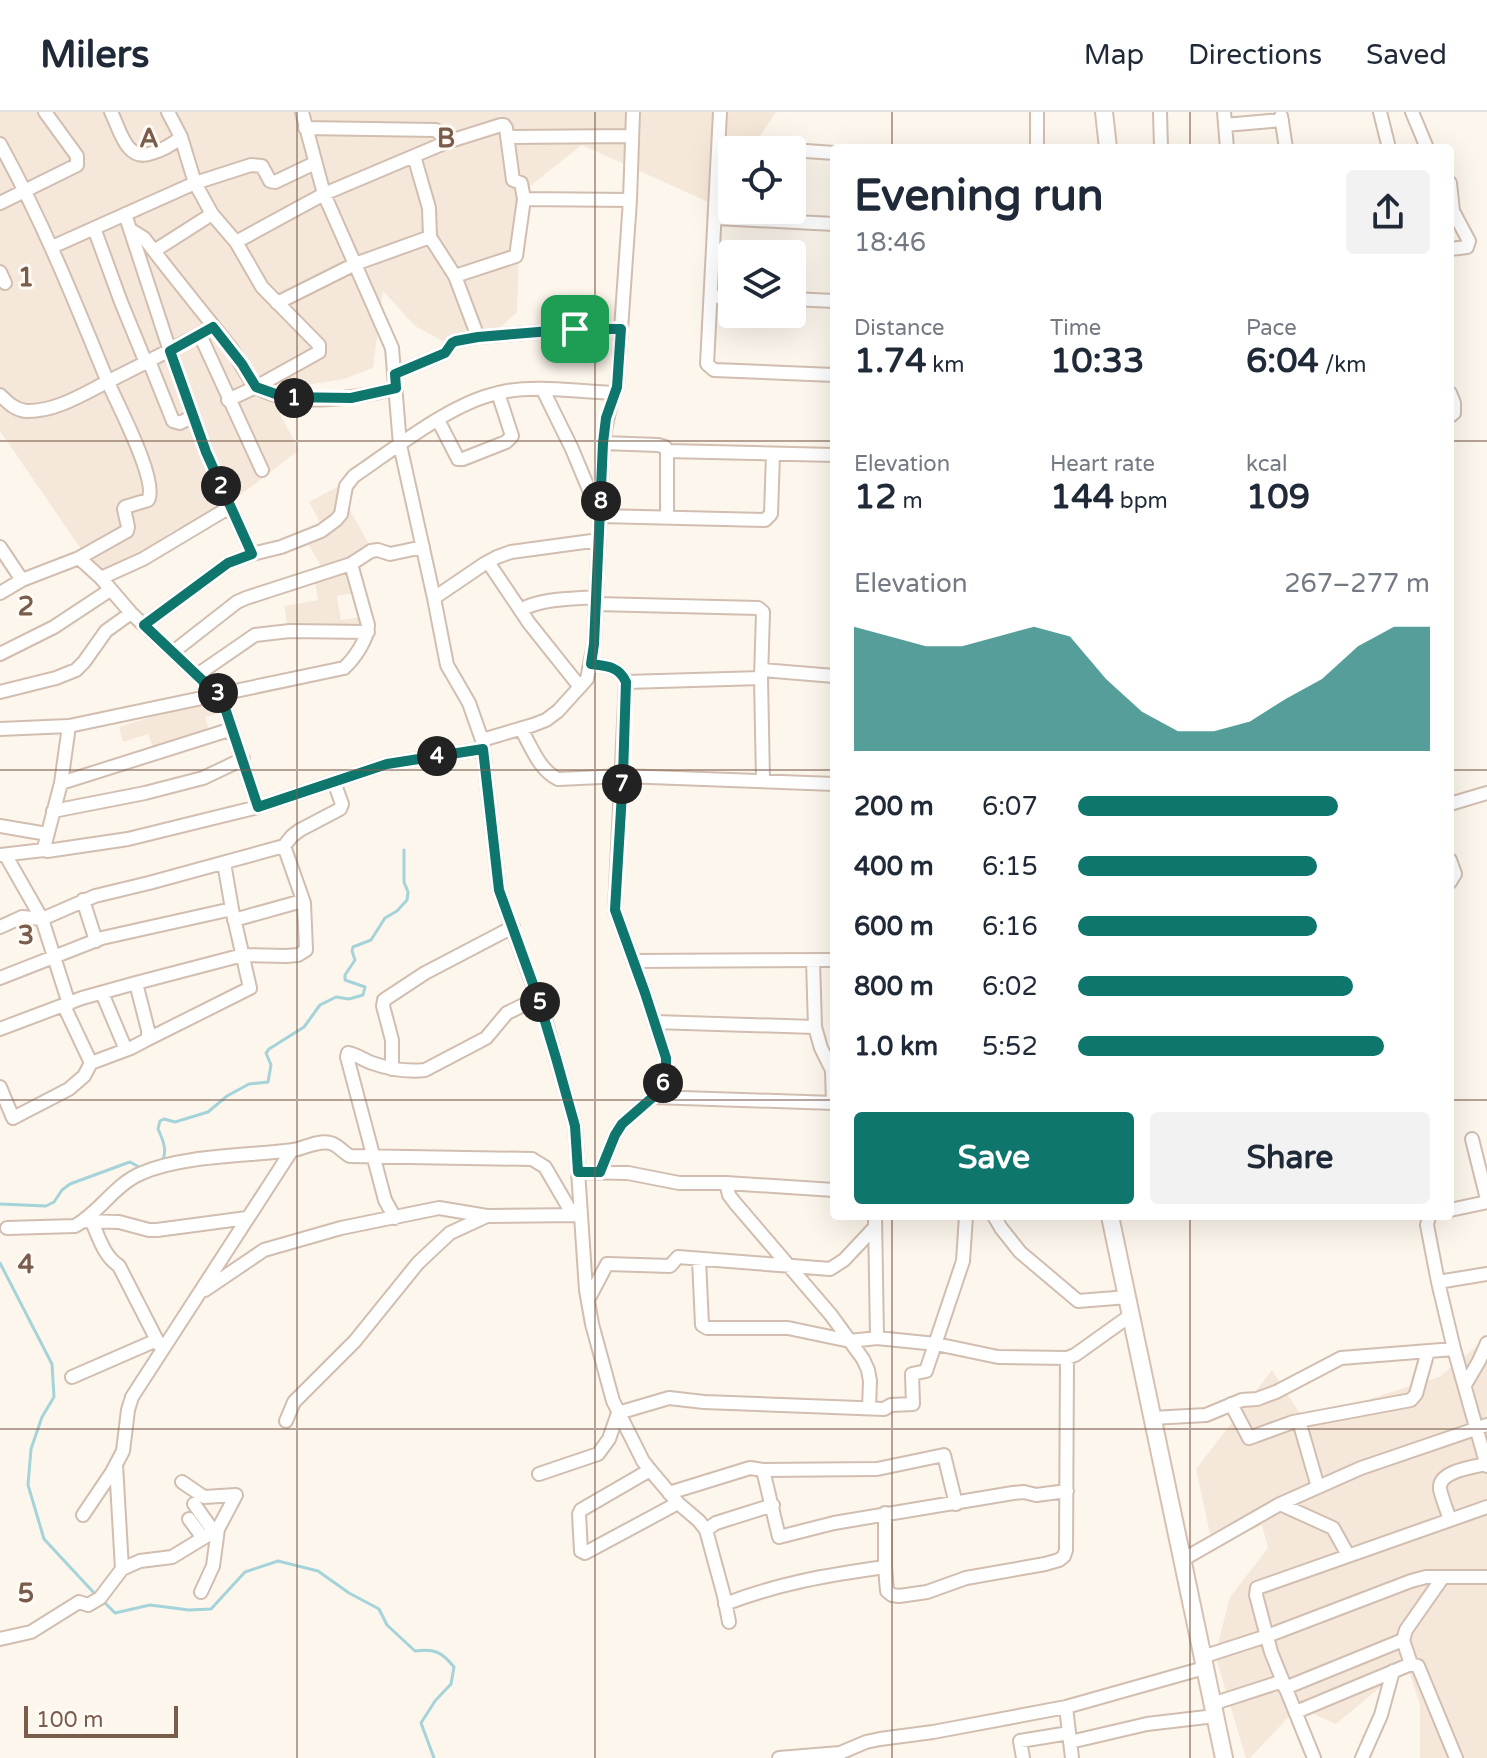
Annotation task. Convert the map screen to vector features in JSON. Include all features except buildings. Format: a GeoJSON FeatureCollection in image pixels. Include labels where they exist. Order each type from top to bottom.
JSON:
{"type":"FeatureCollection","features":[{"type":"Feature","properties":{"kind":"street"},"geometry":{"type":"LineString","coordinates":[[0,203],[77,165],[77,156],[45,112]]}},
{"type":"Feature","properties":{"kind":"street"},"geometry":{"type":"LineString","coordinates":[[111,112],[131,152],[138,155],[146,156],[163,149],[181,137]]}},
{"type":"Feature","properties":{"kind":"street"},"geometry":{"type":"LineString","coordinates":[[168,112],[181,137],[195,183],[212,214],[236,242],[256,279],[319,345],[319,352],[228,400]]}},
{"type":"Feature","properties":{"kind":"street"},"geometry":{"type":"LineString","coordinates":[[302,112],[324,194],[392,348],[400,445],[447,665],[469,703],[483,745],[497,879],[538,998],[575,1126],[577,1215],[588,1300],[609,1385],[618,1413],[650,1470],[706,1530],[729,1622]]}},
{"type":"Feature","properties":{"kind":"street"},"geometry":{"type":"LineString","coordinates":[[91,1063],[67,1005],[42,919],[3,855],[128,839],[258,807],[398,761],[483,745],[546,720],[587,679],[596,601],[603,443],[606,418],[617,387],[633,112]]}},
{"type":"Feature","properties":{"kind":"street"},"geometry":{"type":"LineString","coordinates":[[719,136],[720,112]]}},
{"type":"Feature","properties":{"kind":"street"},"geometry":{"type":"LineString","coordinates":[[1037,112],[1037,144]]}},
{"type":"Feature","properties":{"kind":"street"},"geometry":{"type":"LineString","coordinates":[[1104,112],[1108,144]]}},
{"type":"Feature","properties":{"kind":"street"},"geometry":{"type":"LineString","coordinates":[[1160,112],[1161,144]]}},
{"type":"Feature","properties":{"kind":"street"},"geometry":{"type":"LineString","coordinates":[[1380,112],[1388,144]]}},
{"type":"Feature","properties":{"kind":"street"},"geometry":{"type":"LineString","coordinates":[[1412,112],[1425,144]]}},
{"type":"Feature","properties":{"kind":"street"},"geometry":{"type":"LineString","coordinates":[[1227,144],[1224,119],[1281,116],[1285,144]]}},
{"type":"Feature","properties":{"kind":"street"},"geometry":{"type":"LineString","coordinates":[[236,242],[324,194],[447,142],[504,125],[513,180],[521,183],[524,199],[516,256],[455,276]]}},
{"type":"Feature","properties":{"kind":"street"},"geometry":{"type":"LineString","coordinates":[[305,128],[436,130],[447,142]]}},
{"type":"Feature","properties":{"kind":"street"},"geometry":{"type":"LineString","coordinates":[[507,137],[632,136]]}},
{"type":"Feature","properties":{"kind":"street"},"geometry":{"type":"LineString","coordinates":[[0,144],[52,247],[132,436],[151,494],[148,500],[125,507],[127,531],[79,558],[22,580],[0,593]]}},
{"type":"Feature","properties":{"kind":"street"},"geometry":{"type":"LineString","coordinates":[[806,151],[830,153]]}},
{"type":"Feature","properties":{"kind":"street"},"geometry":{"type":"LineString","coordinates":[[414,156],[429,208],[430,237],[455,276],[478,337]]}},
{"type":"Feature","properties":{"kind":"street"},"geometry":{"type":"LineString","coordinates":[[52,247],[195,183],[251,165],[262,166],[270,181],[275,182],[315,163]]}},
{"type":"Feature","properties":{"kind":"street"},"geometry":{"type":"LineString","coordinates":[[718,170],[707,364],[714,370],[830,375]]}},
{"type":"Feature","properties":{"kind":"street"},"geometry":{"type":"LineString","coordinates":[[524,199],[630,200]]}},
{"type":"Feature","properties":{"kind":"street"},"geometry":{"type":"LineString","coordinates":[[1454,211],[1469,241],[1467,247],[1454,249]]}},
{"type":"Feature","properties":{"kind":"street"},"geometry":{"type":"LineString","coordinates":[[125,214],[206,452],[252,554]]}},
{"type":"Feature","properties":{"kind":"street"},"geometry":{"type":"LineString","coordinates":[[154,251],[212,214]]}},
{"type":"Feature","properties":{"kind":"street"},"geometry":{"type":"LineString","coordinates":[[716,218],[830,224]]}},
{"type":"Feature","properties":{"kind":"street"},"geometry":{"type":"LineString","coordinates":[[94,228],[121,302],[173,421],[180,423],[193,416]]}},
{"type":"Feature","properties":{"kind":"street"},"geometry":{"type":"LineString","coordinates":[[131,230],[144,238],[242,364],[256,387],[284,397],[307,399],[351,398],[396,388]]}},
{"type":"Feature","properties":{"kind":"street"},"geometry":{"type":"LineString","coordinates":[[277,303],[355,264],[430,237]]}},
{"type":"Feature","properties":{"kind":"street"},"geometry":{"type":"LineString","coordinates":[[711,296],[718,296]]}},
{"type":"Feature","properties":{"kind":"street"},"geometry":{"type":"LineString","coordinates":[[806,300],[830,301]]}},
{"type":"Feature","properties":{"kind":"street"},"geometry":{"type":"LineString","coordinates":[[0,395],[16,409],[29,411],[53,406],[148,362],[213,327]]}},
{"type":"Feature","properties":{"kind":"street"},"geometry":{"type":"LineString","coordinates":[[395,374],[445,353],[456,341],[562,330],[621,329]]}},
{"type":"Feature","properties":{"kind":"street"},"geometry":{"type":"LineString","coordinates":[[200,335],[262,470]]}},
{"type":"Feature","properties":{"kind":"street"},"geometry":{"type":"LineString","coordinates":[[144,625],[228,563],[321,531],[341,514],[346,486],[354,476],[438,420],[475,400],[515,390],[615,393]]}},
{"type":"Feature","properties":{"kind":"street"},"geometry":{"type":"LineString","coordinates":[[543,390],[600,516]]}},
{"type":"Feature","properties":{"kind":"street"},"geometry":{"type":"LineString","coordinates":[[438,420],[458,459],[506,442],[512,436],[498,393]]}},
{"type":"Feature","properties":{"kind":"street"},"geometry":{"type":"LineString","coordinates":[[603,443],[665,447],[667,517]]}},
{"type":"Feature","properties":{"kind":"street"},"geometry":{"type":"LineString","coordinates":[[667,451],[830,455]]}},
{"type":"Feature","properties":{"kind":"street"},"geometry":{"type":"LineString","coordinates":[[600,516],[765,520],[771,514],[773,454]]}},
{"type":"Feature","properties":{"kind":"street"},"geometry":{"type":"LineString","coordinates":[[101,578],[143,559],[230,507]]}},
{"type":"Feature","properties":{"kind":"street"},"geometry":{"type":"LineString","coordinates":[[434,598],[488,562],[511,552],[599,540]]}},
{"type":"Feature","properties":{"kind":"street"},"geometry":{"type":"LineString","coordinates":[[0,547],[22,580]]}},
{"type":"Feature","properties":{"kind":"street"},"geometry":{"type":"LineString","coordinates":[[173,652],[237,602],[351,564],[371,551],[390,554],[423,547]]}},
{"type":"Feature","properties":{"kind":"street"},"geometry":{"type":"LineString","coordinates":[[79,558],[216,694],[232,729],[258,807]]}},
{"type":"Feature","properties":{"kind":"street"},"geometry":{"type":"LineString","coordinates":[[488,562],[520,610],[580,687]]}},
{"type":"Feature","properties":{"kind":"street"},"geometry":{"type":"LineString","coordinates":[[0,729],[69,726],[344,668],[368,632],[351,564]]}},
{"type":"Feature","properties":{"kind":"street"},"geometry":{"type":"LineString","coordinates":[[0,654],[54,627],[110,590]]}},
{"type":"Feature","properties":{"kind":"street"},"geometry":{"type":"LineString","coordinates":[[520,610],[546,601],[758,608],[763,612],[764,619],[763,781]]}},
{"type":"Feature","properties":{"kind":"street"},"geometry":{"type":"LineString","coordinates":[[0,692],[76,670],[106,631],[131,613]]}},
{"type":"Feature","properties":{"kind":"street"},"geometry":{"type":"LineString","coordinates":[[197,675],[255,635],[290,631],[368,632]]}},
{"type":"Feature","properties":{"kind":"street"},"geometry":{"type":"LineString","coordinates":[[591,664],[611,667],[620,672],[626,682],[615,910],[666,1058],[666,1077],[661,1088],[622,1124],[600,1172]]}},
{"type":"Feature","properties":{"kind":"street"},"geometry":{"type":"LineString","coordinates":[[626,682],[762,674],[830,676]]}},
{"type":"Feature","properties":{"kind":"street"},"geometry":{"type":"LineString","coordinates":[[44,850],[61,783],[69,726]]}},
{"type":"Feature","properties":{"kind":"street"},"geometry":{"type":"LineString","coordinates":[[61,783],[232,729]]}},
{"type":"Feature","properties":{"kind":"street"},"geometry":{"type":"LineString","coordinates":[[521,729],[541,764],[558,779],[623,776],[830,784]]}},
{"type":"Feature","properties":{"kind":"street"},"geometry":{"type":"LineString","coordinates":[[53,811],[203,778],[243,759]]}},
{"type":"Feature","properties":{"kind":"street"},"geometry":{"type":"LineString","coordinates":[[0,927],[22,917],[42,919],[95,896],[284,846],[300,830],[340,809],[342,804],[334,782]]}},
{"type":"Feature","properties":{"kind":"street"},"geometry":{"type":"LineString","coordinates":[[1454,803],[1487,793]]}},
{"type":"Feature","properties":{"kind":"street"},"geometry":{"type":"LineString","coordinates":[[0,826],[47,834]]}},
{"type":"Feature","properties":{"kind":"street"},"geometry":{"type":"LineString","coordinates":[[1,1027],[102,993],[243,955],[298,955],[306,950],[302,901],[284,846]]}},
{"type":"Feature","properties":{"kind":"street"},"geometry":{"type":"LineString","coordinates":[[0,1087],[13,1118],[69,1089],[84,1076],[91,1063],[126,1050],[250,988],[224,863]]}},
{"type":"Feature","properties":{"kind":"street"},"geometry":{"type":"LineString","coordinates":[[83,900],[96,941]]}},
{"type":"Feature","properties":{"kind":"street"},"geometry":{"type":"LineString","coordinates":[[0,978],[96,941],[302,901]]}},
{"type":"Feature","properties":{"kind":"street"},"geometry":{"type":"LineString","coordinates":[[392,1069],[393,1049],[384,1000],[425,973],[513,927]]}},
{"type":"Feature","properties":{"kind":"street"},"geometry":{"type":"LineString","coordinates":[[813,960],[815,1027],[830,1066]]}},
{"type":"Feature","properties":{"kind":"street"},"geometry":{"type":"LineString","coordinates":[[633,961],[830,960]]}},
{"type":"Feature","properties":{"kind":"street"},"geometry":{"type":"LineString","coordinates":[[136,983],[148,1039]]}},
{"type":"Feature","properties":{"kind":"street"},"geometry":{"type":"LineString","coordinates":[[102,993],[126,1050]]}},
{"type":"Feature","properties":{"kind":"street"},"geometry":{"type":"LineString","coordinates":[[395,1218],[385,1200],[346,1055],[351,1053],[392,1069],[415,1071],[430,1068],[486,1038],[507,1013],[538,998]]}},
{"type":"Feature","properties":{"kind":"street"},"geometry":{"type":"LineString","coordinates":[[654,1022],[815,1027]]}},
{"type":"Feature","properties":{"kind":"street"},"geometry":{"type":"LineString","coordinates":[[653,1097],[830,1102]]}},
{"type":"Feature","properties":{"kind":"street"},"geometry":{"type":"LineString","coordinates":[[1454,1209],[1487,1201],[1472,1139]]}},
{"type":"Feature","properties":{"kind":"street"},"geometry":{"type":"LineString","coordinates":[[87,1222],[123,1184],[143,1172],[183,1162],[292,1150],[325,1143],[332,1143],[350,1156],[532,1159],[545,1167],[577,1215]]}},
{"type":"Feature","properties":{"kind":"street"},"geometry":{"type":"LineString","coordinates":[[83,1515],[116,1465],[125,1444],[132,1397],[160,1345],[199,1294],[292,1150]]}},
{"type":"Feature","properties":{"kind":"street"},"geometry":{"type":"LineString","coordinates":[[578,1172],[643,1175],[679,1183],[830,1190]]}},
{"type":"Feature","properties":{"kind":"street"},"geometry":{"type":"LineString","coordinates":[[726,1183],[735,1203],[850,1341],[868,1370],[869,1408]]}},
{"type":"Feature","properties":{"kind":"street"},"geometry":{"type":"LineString","coordinates":[[199,1294],[264,1250],[341,1228],[439,1208],[487,1216],[577,1215]]}},
{"type":"Feature","properties":{"kind":"street"},"geometry":{"type":"LineString","coordinates":[[286,1421],[294,1402],[355,1341],[418,1263],[450,1233],[487,1216]]}},
{"type":"Feature","properties":{"kind":"street"},"geometry":{"type":"LineString","coordinates":[[7,1228],[119,1222],[157,1230],[247,1218]]}},
{"type":"Feature","properties":{"kind":"street"},"geometry":{"type":"LineString","coordinates":[[618,1413],[669,1398],[884,1409],[891,1405],[913,1404],[912,1374],[926,1371],[936,1344],[963,1261],[966,1220]]}},
{"type":"Feature","properties":{"kind":"street"},"geometry":{"type":"LineString","coordinates":[[996,1220],[1020,1252],[1078,1301],[1128,1297]]}},
{"type":"Feature","properties":{"kind":"street"},"geometry":{"type":"LineString","coordinates":[[1111,1220],[1224,1758]]}},
{"type":"Feature","properties":{"kind":"street"},"geometry":{"type":"LineString","coordinates":[[1428,1220],[1438,1282],[1454,1349],[1482,1427],[1487,1465],[1445,1475],[1440,1487],[1450,1520]]}},
{"type":"Feature","properties":{"kind":"street"},"geometry":{"type":"LineString","coordinates":[[87,1222],[107,1255],[119,1266],[160,1345]]}},
{"type":"Feature","properties":{"kind":"street"},"geometry":{"type":"LineString","coordinates":[[588,1300],[607,1264],[670,1266],[678,1257],[830,1269],[844,1260],[875,1222]]}},
{"type":"Feature","properties":{"kind":"street"},"geometry":{"type":"LineString","coordinates":[[875,1222],[877,1338]]}},
{"type":"Feature","properties":{"kind":"street"},"geometry":{"type":"LineString","coordinates":[[699,1259],[704,1327],[788,1328],[850,1341],[877,1338],[936,1344],[998,1357],[1067,1358],[1131,1315]]}},
{"type":"Feature","properties":{"kind":"street"},"geometry":{"type":"LineString","coordinates":[[1438,1282],[1487,1274]]}},
{"type":"Feature","properties":{"kind":"street"},"geometry":{"type":"LineString","coordinates":[[1465,1385],[1487,1343]]}},
{"type":"Feature","properties":{"kind":"street"},"geometry":{"type":"LineString","coordinates":[[72,1377],[160,1345]]}},
{"type":"Feature","properties":{"kind":"street"},"geometry":{"type":"LineString","coordinates":[[1151,1415],[1206,1415],[1242,1400],[1257,1399],[1276,1392],[1341,1358],[1454,1349]]}},
{"type":"Feature","properties":{"kind":"street"},"geometry":{"type":"LineString","coordinates":[[1231,1404],[1249,1438],[1299,1421],[1411,1400],[1416,1394],[1428,1351]]}},
{"type":"Feature","properties":{"kind":"street"},"geometry":{"type":"LineString","coordinates":[[885,1513],[887,1591],[892,1595],[927,1592],[966,1578],[1045,1564],[1064,1556],[1067,1358]]}},
{"type":"Feature","properties":{"kind":"street"},"geometry":{"type":"LineString","coordinates":[[539,1474],[598,1454],[609,1439],[618,1413]]}},
{"type":"Feature","properties":{"kind":"street"},"geometry":{"type":"LineString","coordinates":[[1299,1421],[1318,1487]]}},
{"type":"Feature","properties":{"kind":"street"},"geometry":{"type":"LineString","coordinates":[[1182,1560],[1280,1504],[1318,1487],[1361,1468],[1482,1427]]}},
{"type":"Feature","properties":{"kind":"street"},"geometry":{"type":"LineString","coordinates":[[650,1470],[581,1510],[581,1551],[585,1553],[673,1498],[750,1468],[877,1469],[944,1455],[956,1504]]}},
{"type":"Feature","properties":{"kind":"street"},"geometry":{"type":"LineString","coordinates":[[116,1465],[122,1569]]}},
{"type":"Feature","properties":{"kind":"street"},"geometry":{"type":"LineString","coordinates":[[763,1470],[779,1537],[885,1513],[1013,1493],[1036,1495],[1067,1491]]}},
{"type":"Feature","properties":{"kind":"street"},"geometry":{"type":"LineString","coordinates":[[0,1639],[31,1632],[79,1602],[88,1605],[100,1598],[122,1569],[140,1561],[172,1557],[211,1533],[236,1495],[204,1497],[182,1482]]}},
{"type":"Feature","properties":{"kind":"street"},"geometry":{"type":"LineString","coordinates":[[194,1504],[211,1533],[213,1566],[201,1592]]}},
{"type":"Feature","properties":{"kind":"street"},"geometry":{"type":"LineString","coordinates":[[1280,1504],[1333,1528],[1348,1555]]}},
{"type":"Feature","properties":{"kind":"street"},"geometry":{"type":"LineString","coordinates":[[706,1530],[716,1523],[773,1505]]}},
{"type":"Feature","properties":{"kind":"street"},"geometry":{"type":"LineString","coordinates":[[1314,1758],[1271,1652],[1256,1595],[1257,1588],[1487,1507]]}},
{"type":"Feature","properties":{"kind":"street"},"geometry":{"type":"LineString","coordinates":[[189,1519],[211,1533]]}},
{"type":"Feature","properties":{"kind":"street"},"geometry":{"type":"LineString","coordinates":[[725,1604],[799,1580],[885,1567]]}},
{"type":"Feature","properties":{"kind":"street"},"geometry":{"type":"LineString","coordinates":[[779,1758],[819,1754],[832,1756],[880,1739],[1066,1707],[1203,1662],[1411,1581],[1426,1577],[1487,1577]]}},
{"type":"Feature","properties":{"kind":"street"},"geometry":{"type":"LineString","coordinates":[[1411,1664],[1403,1640],[1406,1630],[1443,1577]]}},
{"type":"Feature","properties":{"kind":"street"},"geometry":{"type":"LineString","coordinates":[[1023,1758],[1020,1741],[1069,1737],[1214,1710],[1403,1640]]}},
{"type":"Feature","properties":{"kind":"street"},"geometry":{"type":"LineString","coordinates":[[1296,1712],[1411,1664],[1418,1666],[1456,1758]]}},
{"type":"Feature","properties":{"kind":"street"},"geometry":{"type":"LineString","coordinates":[[1362,1758],[1381,1715],[1393,1671]]}},
{"type":"Feature","properties":{"kind":"street"},"geometry":{"type":"LineString","coordinates":[[1066,1707],[1072,1758]]}},
{"type":"Feature","properties":{"kind":"shaded area"},"geometry":{"type":"Polygon","coordinates":[[[0,112],[776,112],[760,136],[718,136],[718,192],[708,202],[582,145],[521,193],[517,312],[482,345],[448,344],[415,326],[383,291],[373,368],[344,379],[268,391],[299,450],[222,509],[169,533],[107,587],[0,431],[0,112]]]}},
{"type":"Feature","properties":{"kind":"shaded area"},"geometry":{"type":"Polygon","coordinates":[[[337,487],[370,546],[337,564],[339,573],[351,571],[354,593],[337,596],[341,620],[361,617],[363,628],[354,629],[346,625],[289,635],[284,606],[318,600],[313,568],[321,566],[307,542],[325,532],[309,502],[337,487]]]}},
{"type":"Feature","properties":{"kind":"shaded area"},"geometry":{"type":"Polygon","coordinates":[[[219,696],[224,712],[205,717],[209,731],[153,747],[148,734],[123,742],[119,727],[219,696]]]}},
{"type":"Feature","properties":{"kind":"shaded area"},"geometry":{"type":"Polygon","coordinates":[[[1487,1338],[1487,1758],[1420,1758],[1420,1705],[1407,1665],[1336,1724],[1298,1707],[1250,1758],[1246,1758],[1215,1655],[1230,1597],[1268,1548],[1262,1525],[1213,1548],[1196,1469],[1272,1370],[1304,1420],[1439,1377],[1487,1338]]]}},
{"type":"Feature","properties":{"kind":"waterway"},"geometry":{"type":"LineString","coordinates":[[163,1160],[163,1141],[158,1129],[160,1121],[175,1122],[208,1112],[227,1096],[249,1084],[268,1082],[271,1065],[266,1053],[269,1049],[304,1027],[320,1005],[336,997],[349,999],[363,995],[365,987],[345,980],[345,975],[355,960],[353,947],[371,940],[385,918],[407,900],[404,850]]}},
{"type":"Feature","properties":{"kind":"waterway"},"geometry":{"type":"LineString","coordinates":[[0,1204],[46,1206],[54,1202],[70,1184],[130,1162],[141,1168]]}},
{"type":"Feature","properties":{"kind":"waterway"},"geometry":{"type":"LineString","coordinates":[[0,1263],[52,1364],[54,1397],[42,1417],[31,1449],[28,1485],[44,1539],[96,1595]]}},
{"type":"Feature","properties":{"kind":"waterway"},"geometry":{"type":"LineString","coordinates":[[102,1600],[115,1613],[150,1605],[189,1610],[211,1609],[245,1572],[278,1561],[318,1571],[379,1609],[387,1625],[415,1651],[437,1652],[454,1667],[451,1684],[421,1723],[434,1758]]}},
{"type":"Feature","properties":{"kind":"route"},"geometry":{"type":"LineString","coordinates":[[213,327],[256,387],[284,397],[351,398],[396,388],[395,374],[445,353],[456,341],[575,329],[621,329],[617,387],[606,418],[603,443],[591,664],[611,667],[620,672],[626,682],[615,910],[666,1058],[666,1077],[661,1088],[622,1124],[600,1172],[578,1172],[575,1126],[556,1058],[499,890],[483,749],[398,761],[258,807],[220,693],[211,695],[202,680],[144,625],[228,563],[252,554],[206,452],[170,351],[213,327]]}}]}
